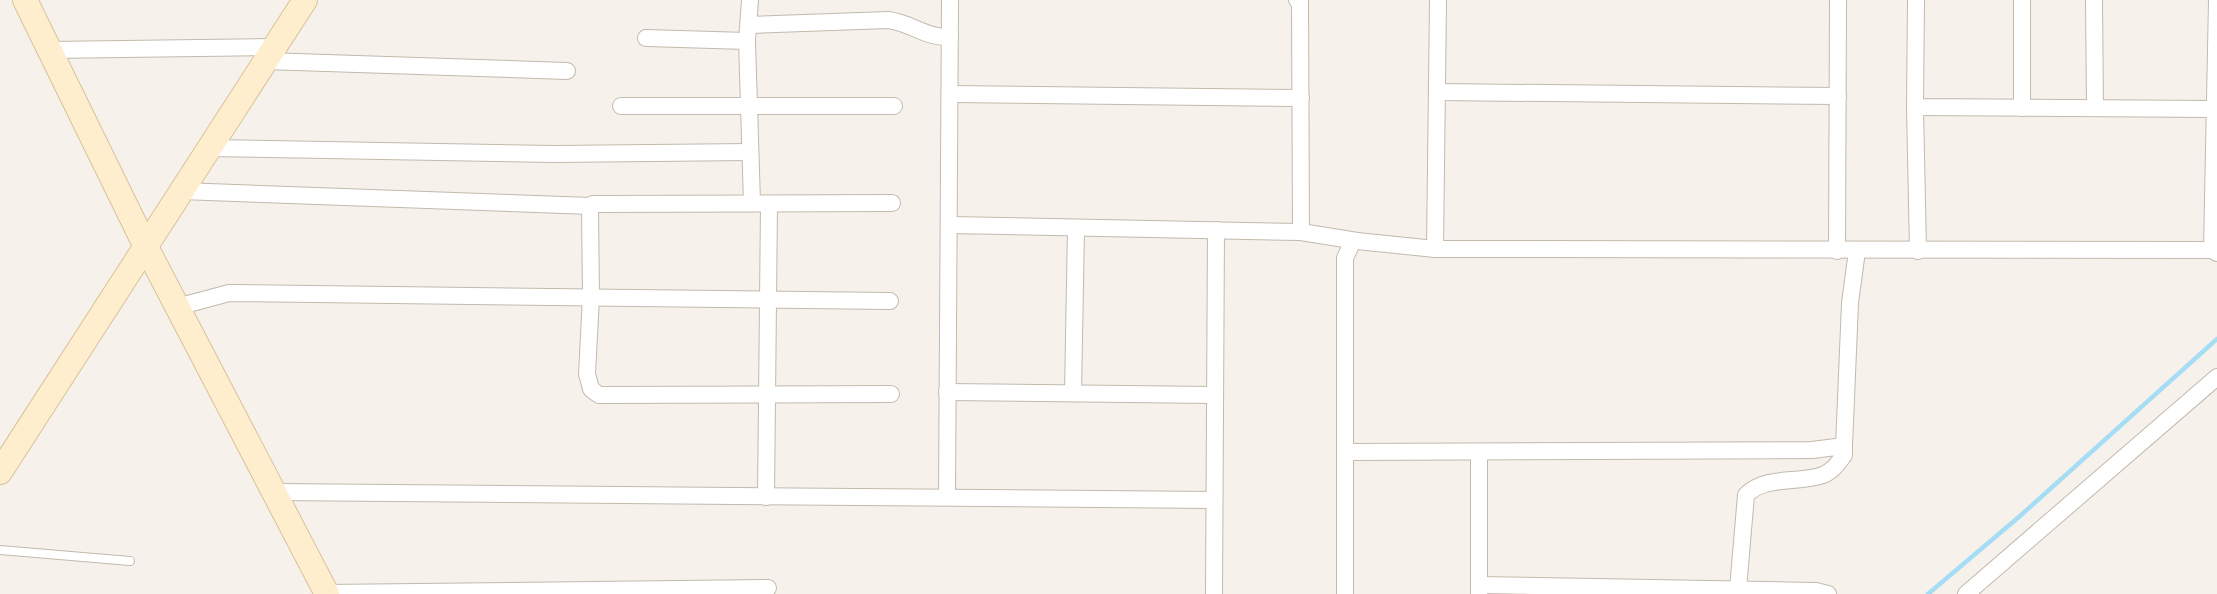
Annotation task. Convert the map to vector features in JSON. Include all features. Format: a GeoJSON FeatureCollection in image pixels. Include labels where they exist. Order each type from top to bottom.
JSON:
{"type":"FeatureCollection","features":[{"type":"Feature","properties":{"kind":"street"},"geometry":{"type":"LineString","coordinates":[[25,0],[177,307],[327,593],[768,588]]}},
{"type":"Feature","properties":{"kind":"street"},"geometry":{"type":"LineString","coordinates":[[0,472],[305,0]]}},
{"type":"Feature","properties":{"kind":"street"},"geometry":{"type":"LineString","coordinates":[[750,0],[748,33],[752,203]]}},
{"type":"Feature","properties":{"kind":"street"},"geometry":{"type":"LineString","coordinates":[[947,496],[950,0]]}},
{"type":"Feature","properties":{"kind":"street"},"geometry":{"type":"LineString","coordinates":[[1297,0],[1300,0],[1301,232]]}},
{"type":"Feature","properties":{"kind":"street"},"geometry":{"type":"LineString","coordinates":[[1435,249],[1438,0]]}},
{"type":"Feature","properties":{"kind":"street"},"geometry":{"type":"LineString","coordinates":[[1837,251],[1838,0]]}},
{"type":"Feature","properties":{"kind":"street"},"geometry":{"type":"LineString","coordinates":[[1916,0],[1915,107],[1918,251]]}},
{"type":"Feature","properties":{"kind":"street"},"geometry":{"type":"LineString","coordinates":[[2022,0],[2022,108]]}},
{"type":"Feature","properties":{"kind":"street"},"geometry":{"type":"LineString","coordinates":[[2094,0],[2095,108]]}},
{"type":"Feature","properties":{"kind":"street"},"geometry":{"type":"LineString","coordinates":[[949,225],[1301,232],[1357,241],[1435,249],[2214,251],[2217,0]]}},
{"type":"Feature","properties":{"kind":"street"},"geometry":{"type":"LineString","coordinates":[[646,38],[748,33],[888,20],[902,22],[925,35],[950,37]]}},
{"type":"Feature","properties":{"kind":"street"},"geometry":{"type":"LineString","coordinates":[[48,50],[270,54],[567,71]]}},
{"type":"Feature","properties":{"kind":"street"},"geometry":{"type":"LineString","coordinates":[[1437,92],[1838,96]]}},
{"type":"Feature","properties":{"kind":"street"},"geometry":{"type":"LineString","coordinates":[[951,94],[1301,98]]}},
{"type":"Feature","properties":{"kind":"street"},"geometry":{"type":"LineString","coordinates":[[621,106],[894,106]]}},
{"type":"Feature","properties":{"kind":"street"},"geometry":{"type":"LineString","coordinates":[[1915,107],[2216,108]]}},
{"type":"Feature","properties":{"kind":"street"},"geometry":{"type":"LineString","coordinates":[[209,148],[554,154],[750,152]]}},
{"type":"Feature","properties":{"kind":"street"},"geometry":{"type":"LineString","coordinates":[[181,190],[591,206],[595,203],[892,203]]}},
{"type":"Feature","properties":{"kind":"street"},"geometry":{"type":"LineString","coordinates":[[766,497],[769,204]]}},
{"type":"Feature","properties":{"kind":"street"},"geometry":{"type":"LineString","coordinates":[[591,206],[591,297],[587,374],[591,389],[599,395],[891,394]]}},
{"type":"Feature","properties":{"kind":"street"},"geometry":{"type":"LineString","coordinates":[[1073,393],[1076,228]]}},
{"type":"Feature","properties":{"kind":"street"},"geometry":{"type":"LineString","coordinates":[[1214,594],[1216,230]]}},
{"type":"Feature","properties":{"kind":"street"},"geometry":{"type":"LineString","coordinates":[[1345,594],[1345,258],[1348,248],[1357,241]]}},
{"type":"Feature","properties":{"kind":"street"},"geometry":{"type":"LineString","coordinates":[[1738,589],[1746,495],[1757,486],[1824,474],[1835,468],[1844,455],[1850,303],[1857,251]]}},
{"type":"Feature","properties":{"kind":"street"},"geometry":{"type":"LineString","coordinates":[[177,307],[229,293],[890,301]]}},
{"type":"Feature","properties":{"kind":"street"},"geometry":{"type":"LineString","coordinates":[[1966,594],[2217,377]]}},
{"type":"Feature","properties":{"kind":"street"},"geometry":{"type":"LineString","coordinates":[[946,392],[1215,394]]}},
{"type":"Feature","properties":{"kind":"street"},"geometry":{"type":"LineString","coordinates":[[1346,452],[1812,450],[1844,446]]}},
{"type":"Feature","properties":{"kind":"street"},"geometry":{"type":"LineString","coordinates":[[1479,452],[1479,589],[1738,589],[1816,591],[1828,594]]}},
{"type":"Feature","properties":{"kind":"street"},"geometry":{"type":"LineString","coordinates":[[274,492],[1213,500]]}},
{"type":"Feature","properties":{"kind":"lane"},"geometry":{"type":"LineString","coordinates":[[0,550],[130,561]]}},
{"type":"Feature","properties":{"kind":"waterway"},"geometry":{"type":"LineString","coordinates":[[1928,594],[2020,516],[2217,339]]}}]}
